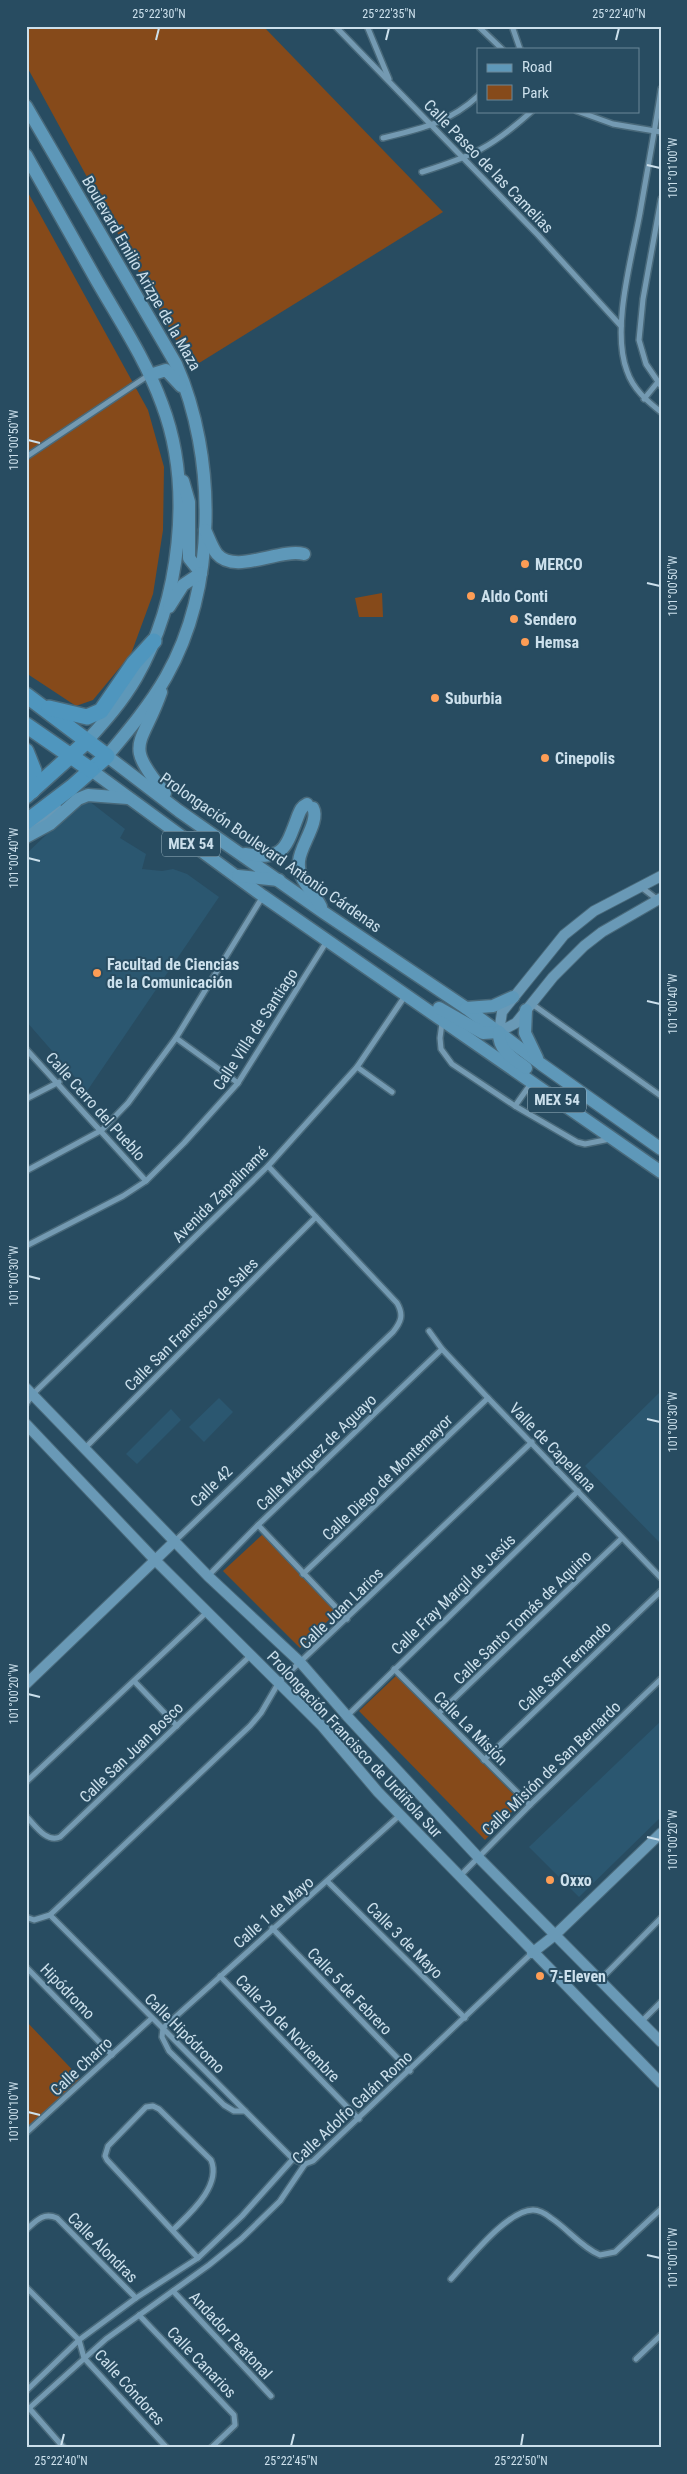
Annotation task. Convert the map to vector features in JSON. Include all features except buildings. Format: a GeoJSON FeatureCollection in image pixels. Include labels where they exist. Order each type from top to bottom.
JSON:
{"type":"FeatureCollection","features":[{"type":"Feature","properties":{"kind":"highway"},"geometry":{"type":"LineString","coordinates":[[40,705],[87,717],[100,711],[134,663],[154,641]]}},
{"type":"Feature","properties":{"kind":"highway","name":"Prolongación Boulevard Antonio Cárdenas"},"geometry":{"type":"LineString","coordinates":[[26,695],[107,756]]}},
{"type":"Feature","properties":{"kind":"highway","name":"MEX 54"},"geometry":{"type":"LineString","coordinates":[[26,725],[91,770]]}},
{"type":"Feature","properties":{"kind":"highway"},"geometry":{"type":"LineString","coordinates":[[29,794],[87,741]]}},
{"type":"Feature","properties":{"kind":"highway"},"geometry":{"type":"LineString","coordinates":[[26,751],[34,770],[29,794]]}},
{"type":"Feature","properties":{"kind":"highway","name":"Boulevard Emilio Arizpe de la Maza"},"geometry":{"type":"LineString","coordinates":[[26,822],[72,787],[107,756]]}},
{"type":"Feature","properties":{"kind":"main road","name":"Boulevard Emilio Arizpe de la Maza"},"geometry":{"type":"LineString","coordinates":[[26,106],[164,344],[186,386],[201,450],[205,484],[205,530],[200,573],[191,617],[166,677],[131,728],[107,756]]}},
{"type":"Feature","properties":{"kind":"main road"},"geometry":{"type":"LineString","coordinates":[[26,155],[150,375],[171,432],[179,470],[188,496],[189,558],[200,573],[190,579],[178,591],[158,626]]}},
{"type":"Feature","properties":{"kind":"main road"},"geometry":{"type":"LineString","coordinates":[[150,375],[166,370],[182,387],[186,386]]}},
{"type":"Feature","properties":{"kind":"main road"},"geometry":{"type":"LineString","coordinates":[[87,741],[120,704],[136,678],[154,641],[176,554],[179,470]]}},
{"type":"Feature","properties":{"kind":"main road"},"geometry":{"type":"LineString","coordinates":[[205,530],[218,555],[230,562],[244,562],[287,553],[304,554]]}},
{"type":"Feature","properties":{"kind":"main road"},"geometry":{"type":"LineString","coordinates":[[166,677],[151,718],[140,739],[138,751],[142,764],[179,811]]}},
{"type":"Feature","properties":{"kind":"main road","name":"Prolongación Boulevard Antonio Cárdenas"},"geometry":{"type":"LineString","coordinates":[[107,756],[179,811],[243,854],[322,912],[499,1032]]}},
{"type":"Feature","properties":{"kind":"main road","name":"MEX 54"},"geometry":{"type":"LineString","coordinates":[[91,770],[263,896],[328,939],[661,1172]]}},
{"type":"Feature","properties":{"kind":"main road"},"geometry":{"type":"LineString","coordinates":[[26,836],[64,799],[72,787]]}},
{"type":"Feature","properties":{"kind":"main road"},"geometry":{"type":"LineString","coordinates":[[26,836],[41,830],[78,799],[88,795],[130,799]]}},
{"type":"Feature","properties":{"kind":"main road"},"geometry":{"type":"LineString","coordinates":[[243,854],[269,857],[279,852],[288,842],[302,808],[310,806],[315,817],[301,851],[299,868],[304,881],[320,904],[322,912]]}},
{"type":"Feature","properties":{"kind":"main road"},"geometry":{"type":"LineString","coordinates":[[236,876],[278,880],[293,916]]}},
{"type":"Feature","properties":{"kind":"main road"},"geometry":{"type":"LineString","coordinates":[[536,1085],[539,1078],[504,1050],[499,1032],[502,1012],[564,934],[594,911],[661,876]]}},
{"type":"Feature","properties":{"kind":"main road"},"geometry":{"type":"LineString","coordinates":[[411,997],[430,1002],[482,1033],[492,1034],[499,1032],[516,1023],[553,977],[584,946],[602,932],[660,900]]}},
{"type":"Feature","properties":{"kind":"main road"},"geometry":{"type":"LineString","coordinates":[[466,1008],[493,1006],[513,997]]}},
{"type":"Feature","properties":{"kind":"main road"},"geometry":{"type":"LineString","coordinates":[[529,1007],[527,1038],[541,1064]]}},
{"type":"Feature","properties":{"kind":"main road","name":"MEX 54"},"geometry":{"type":"LineString","coordinates":[[499,1032],[661,1149]]}},
{"type":"Feature","properties":{"kind":"main road","name":"Prolongación Francisco de Urdiñola Sur"},"geometry":{"type":"LineString","coordinates":[[29,1391],[208,1576],[301,1663],[347,1716],[478,1857],[640,2023],[661,2042]]}},
{"type":"Feature","properties":{"kind":"main road","name":"Prolongación Francisco de Urdiñola Sur"},"geometry":{"type":"LineString","coordinates":[[26,1424],[155,1560],[322,1726],[459,1877],[661,2084]]}},
{"type":"Feature","properties":{"kind":"main road","name":"Calle 42"},"geometry":{"type":"LineString","coordinates":[[26,1684],[175,1541]]}},
{"type":"Feature","properties":{"kind":"main road"},"geometry":{"type":"LineString","coordinates":[[532,1953],[555,1935],[661,1833]]}},
{"type":"Feature","properties":{"kind":"street","name":"Calle Paseo de las Camelias"},"geometry":{"type":"LineString","coordinates":[[336,26],[622,326]]}},
{"type":"Feature","properties":{"kind":"street"},"geometry":{"type":"LineString","coordinates":[[367,26],[391,82]]}},
{"type":"Feature","properties":{"kind":"street"},"geometry":{"type":"LineString","coordinates":[[478,26],[501,48]]}},
{"type":"Feature","properties":{"kind":"street"},"geometry":{"type":"LineString","coordinates":[[512,26],[520,48]]}},
{"type":"Feature","properties":{"kind":"street"},"geometry":{"type":"LineString","coordinates":[[661,89],[658,132],[622,326],[621,344],[627,372],[644,399],[661,412]]}},
{"type":"Feature","properties":{"kind":"street"},"geometry":{"type":"LineString","coordinates":[[383,138],[432,126],[459,111],[477,97]]}},
{"type":"Feature","properties":{"kind":"street"},"geometry":{"type":"LineString","coordinates":[[422,172],[464,159],[500,139],[531,112]]}},
{"type":"Feature","properties":{"kind":"street"},"geometry":{"type":"LineString","coordinates":[[580,112],[613,124],[658,132]]}},
{"type":"Feature","properties":{"kind":"street"},"geometry":{"type":"LineString","coordinates":[[644,399],[659,385],[641,353],[639,340],[643,300],[661,199]]}},
{"type":"Feature","properties":{"kind":"street"},"geometry":{"type":"LineString","coordinates":[[26,458],[150,375]]}},
{"type":"Feature","properties":{"kind":"street"},"geometry":{"type":"LineString","coordinates":[[640,886],[660,900]]}},
{"type":"Feature","properties":{"kind":"street"},"geometry":{"type":"LineString","coordinates":[[26,1171],[102,1130],[128,1103],[176,1038],[263,896]]}},
{"type":"Feature","properties":{"kind":"street","name":"Calle Villa de Santiago"},"geometry":{"type":"LineString","coordinates":[[26,1246],[123,1196],[146,1181],[213,1112],[238,1083],[328,939]]}},
{"type":"Feature","properties":{"kind":"street","name":"Avenida Zapalinamé"},"geometry":{"type":"LineString","coordinates":[[26,1404],[29,1391],[268,1166],[357,1067],[411,997]]}},
{"type":"Feature","properties":{"kind":"street"},"geometry":{"type":"LineString","coordinates":[[529,1007],[661,1096]]}},
{"type":"Feature","properties":{"kind":"street"},"geometry":{"type":"LineString","coordinates":[[448,1024],[440,1038],[444,1056],[452,1064],[514,1106],[577,1142],[585,1144],[613,1138]]}},
{"type":"Feature","properties":{"kind":"street"},"geometry":{"type":"LineString","coordinates":[[176,1038],[238,1083]]}},
{"type":"Feature","properties":{"kind":"street","name":"Calle Cerro del Pueblo"},"geometry":{"type":"LineString","coordinates":[[26,1049],[59,1082],[146,1181]]}},
{"type":"Feature","properties":{"kind":"street"},"geometry":{"type":"LineString","coordinates":[[357,1067],[392,1092]]}},
{"type":"Feature","properties":{"kind":"street"},"geometry":{"type":"LineString","coordinates":[[26,1099],[59,1082]]}},
{"type":"Feature","properties":{"kind":"street"},"geometry":{"type":"LineString","coordinates":[[514,1106],[536,1085]]}},
{"type":"Feature","properties":{"kind":"street"},"geometry":{"type":"LineString","coordinates":[[268,1166],[316,1217]]}},
{"type":"Feature","properties":{"kind":"street","name":"Calle 42"},"geometry":{"type":"LineString","coordinates":[[175,1541],[393,1332],[402,1315],[397,1303],[316,1217]]}},
{"type":"Feature","properties":{"kind":"street","name":"Calle San Francisco de Sales"},"geometry":{"type":"LineString","coordinates":[[84,1448],[316,1217]]}},
{"type":"Feature","properties":{"kind":"street","name":"Valle de Capellana"},"geometry":{"type":"LineString","coordinates":[[429,1331],[442,1349],[488,1398],[661,1578]]}},
{"type":"Feature","properties":{"kind":"street","name":"Calle Márquez de Aguayo"},"geometry":{"type":"LineString","coordinates":[[208,1576],[258,1525],[442,1349]]}},
{"type":"Feature","properties":{"kind":"street","name":"Calle Diego de Montemayor"},"geometry":{"type":"LineString","coordinates":[[303,1574],[488,1398]]}},
{"type":"Feature","properties":{"kind":"street","name":"Calle Juan Larios"},"geometry":{"type":"LineString","coordinates":[[26,1916],[34,1920],[50,1916],[250,1726],[261,1713],[279,1682],[532,1442]]}},
{"type":"Feature","properties":{"kind":"street","name":"Calle Fray Margil de Jesús"},"geometry":{"type":"LineString","coordinates":[[347,1716],[578,1491]]}},
{"type":"Feature","properties":{"kind":"street"},"geometry":{"type":"LineString","coordinates":[[258,1525],[347,1619]]}},
{"type":"Feature","properties":{"kind":"street","name":"Calle Santo Tomás de Aquino"},"geometry":{"type":"LineString","coordinates":[[439,1713],[622,1538]]}},
{"type":"Feature","properties":{"kind":"street","name":"Calle San Fernando"},"geometry":{"type":"LineString","coordinates":[[484,1760],[661,1590]]}},
{"type":"Feature","properties":{"kind":"street"},"geometry":{"type":"LineString","coordinates":[[26,1782],[208,1611]]}},
{"type":"Feature","properties":{"kind":"street","name":"Calle San Juan Bosco"},"geometry":{"type":"LineString","coordinates":[[26,1816],[46,1836],[52,1839],[60,1838],[251,1655]]}},
{"type":"Feature","properties":{"kind":"street","name":"Calle La Misión"},"geometry":{"type":"LineString","coordinates":[[394,1669],[530,1805]]}},
{"type":"Feature","properties":{"kind":"street","name":"Calle Misión de San Bernardo"},"geometry":{"type":"LineString","coordinates":[[459,1877],[530,1805],[661,1680]]}},
{"type":"Feature","properties":{"kind":"street"},"geometry":{"type":"LineString","coordinates":[[134,1681],[177,1726]]}},
{"type":"Feature","properties":{"kind":"street","name":"Calle 1 de Mayo"},"geometry":{"type":"LineString","coordinates":[[163,2028],[400,1814]]}},
{"type":"Feature","properties":{"kind":"street","name":"Calle 3 de Mayo"},"geometry":{"type":"LineString","coordinates":[[327,1881],[465,2018]]}},
{"type":"Feature","properties":{"kind":"street","name":"Calle Hipódromo"},"geometry":{"type":"LineString","coordinates":[[50,1916],[293,2159],[304,2164]]}},
{"type":"Feature","properties":{"kind":"street"},"geometry":{"type":"LineString","coordinates":[[599,1980],[661,1918]]}},
{"type":"Feature","properties":{"kind":"street","name":"Calle 5 de Febrero"},"geometry":{"type":"LineString","coordinates":[[272,1928],[410,2070]]}},
{"type":"Feature","properties":{"kind":"street","name":"Calle Adolfo Galán Romo"},"geometry":{"type":"LineString","coordinates":[[28,2410],[84,2358],[139,2315],[225,2253],[262,2220],[280,2201],[304,2164],[313,2161],[359,2119],[532,1953]]}},
{"type":"Feature","properties":{"kind":"street","name":"Hipódromo"},"geometry":{"type":"LineString","coordinates":[[26,1967],[112,2055]]}},
{"type":"Feature","properties":{"kind":"street","name":"Calle 20 de Noviembre"},"geometry":{"type":"LineString","coordinates":[[220,1976],[359,2119]]}},
{"type":"Feature","properties":{"kind":"street"},"geometry":{"type":"LineString","coordinates":[[640,2023],[661,2002]]}},
{"type":"Feature","properties":{"kind":"street","name":"Calle Charro"},"geometry":{"type":"LineString","coordinates":[[26,2133],[152,2018]]}},
{"type":"Feature","properties":{"kind":"street"},"geometry":{"type":"LineString","coordinates":[[163,2028],[163,2041],[173,2055],[224,2105],[234,2111],[245,2111]]}},
{"type":"Feature","properties":{"kind":"street"},"geometry":{"type":"LineString","coordinates":[[173,2230],[199,2205],[213,2177],[214,2166],[212,2160],[159,2109],[153,2106],[146,2107],[108,2146],[105,2156],[198,2258]]}},
{"type":"Feature","properties":{"kind":"street","name":"Calle Adolfo Galán Romo"},"geometry":{"type":"LineString","coordinates":[[26,2391],[79,2340],[136,2298],[198,2258],[242,2216],[293,2159]]}},
{"type":"Feature","properties":{"kind":"street"},"geometry":{"type":"LineString","coordinates":[[451,2279],[508,2221],[526,2211],[543,2212],[582,2244],[600,2255],[615,2252],[661,2209]]}},
{"type":"Feature","properties":{"kind":"street","name":"Calle Alondras"},"geometry":{"type":"LineString","coordinates":[[26,2230],[40,2217],[47,2215],[57,2218],[136,2298]]}},
{"type":"Feature","properties":{"kind":"street"},"geometry":{"type":"LineString","coordinates":[[26,2287],[79,2340]]}},
{"type":"Feature","properties":{"kind":"street","name":"Andador Peatonal"},"geometry":{"type":"LineString","coordinates":[[174,2291],[270,2396]]}},
{"type":"Feature","properties":{"kind":"street","name":"Calle Canarios"},"geometry":{"type":"LineString","coordinates":[[139,2315],[234,2415],[235,2425],[211,2448]]}},
{"type":"Feature","properties":{"kind":"street"},"geometry":{"type":"LineString","coordinates":[[636,2359],[661,2335]]}},
{"type":"Feature","properties":{"kind":"street","name":"Calle Cóndores"},"geometry":{"type":"LineString","coordinates":[[79,2340],[84,2358],[168,2448]]}},
{"type":"Feature","properties":{"kind":"street"},"geometry":{"type":"LineString","coordinates":[[28,2410],[64,2448]]}},
{"type":"Feature","properties":{"kind":"shaded area","name":"Facultad de Ciencias de la Comunicación"},"geometry":{"type":"Polygon","coordinates":[[[85,798],[125,829],[120,838],[146,854],[142,869],[162,871],[173,869],[187,874],[219,897],[87,1091],[26,1021],[26,854],[85,798]]]}},
{"type":"Feature","properties":{"kind":"shaded area"},"geometry":{"type":"Polygon","coordinates":[[[661,1391],[661,1544],[585,1466],[661,1391]]]}},
{"type":"Feature","properties":{"kind":"shaded area"},"geometry":{"type":"Polygon","coordinates":[[[219,1398],[233,1412],[204,1442],[189,1427],[219,1398]]]}},
{"type":"Feature","properties":{"kind":"shaded area"},"geometry":{"type":"Polygon","coordinates":[[[171,1409],[181,1420],[137,1464],[126,1454],[171,1409]]]}},
{"type":"Feature","properties":{"kind":"shaded area"},"geometry":{"type":"Polygon","coordinates":[[[661,1721],[661,1817],[579,1897],[529,1847],[661,1721]]]}},
{"type":"Feature","properties":{"kind":"green space"},"geometry":{"type":"Polygon","coordinates":[[[26,26],[263,26],[443,212],[191,368],[26,65],[26,26]]]}},
{"type":"Feature","properties":{"kind":"green space"},"geometry":{"type":"Polygon","coordinates":[[[26,189],[148,410],[164,467],[163,530],[153,594],[131,654],[93,700],[76,706],[26,673],[26,189]]]}},
{"type":"Feature","properties":{"kind":"green space"},"geometry":{"type":"Polygon","coordinates":[[[382,593],[383,617],[359,617],[355,598],[382,593]]]}},
{"type":"Feature","properties":{"kind":"green space"},"geometry":{"type":"Polygon","coordinates":[[[263,1534],[337,1612],[300,1648],[223,1571],[263,1534]]]}},
{"type":"Feature","properties":{"kind":"green space"},"geometry":{"type":"Polygon","coordinates":[[[397,1675],[521,1802],[485,1840],[359,1711],[397,1675]]]}},
{"type":"Feature","properties":{"kind":"green space"},"geometry":{"type":"Polygon","coordinates":[[[26,2021],[82,2080],[26,2129],[26,2021]]]}},
{"type":"Feature","properties":{"kind":"place","name":"MERCO"},"geometry":{"type":"Point","coordinates":[525,564]}},
{"type":"Feature","properties":{"kind":"place","name":"Aldo Conti"},"geometry":{"type":"Point","coordinates":[471,596]}},
{"type":"Feature","properties":{"kind":"place","name":"Sendero"},"geometry":{"type":"Point","coordinates":[514,619]}},
{"type":"Feature","properties":{"kind":"place","name":"Hemsa"},"geometry":{"type":"Point","coordinates":[525,642]}},
{"type":"Feature","properties":{"kind":"place","name":"Suburbia"},"geometry":{"type":"Point","coordinates":[435,698]}},
{"type":"Feature","properties":{"kind":"place","name":"Cinepolis"},"geometry":{"type":"Point","coordinates":[545,758]}},
{"type":"Feature","properties":{"kind":"place","name":"Facultad de Ciencias de la Comunicación"},"geometry":{"type":"Point","coordinates":[97,973]}},
{"type":"Feature","properties":{"kind":"place","name":"Oxxo"},"geometry":{"type":"Point","coordinates":[550,1880]}},
{"type":"Feature","properties":{"kind":"place","name":"7-Eleven"},"geometry":{"type":"Point","coordinates":[540,1976]}}]}
